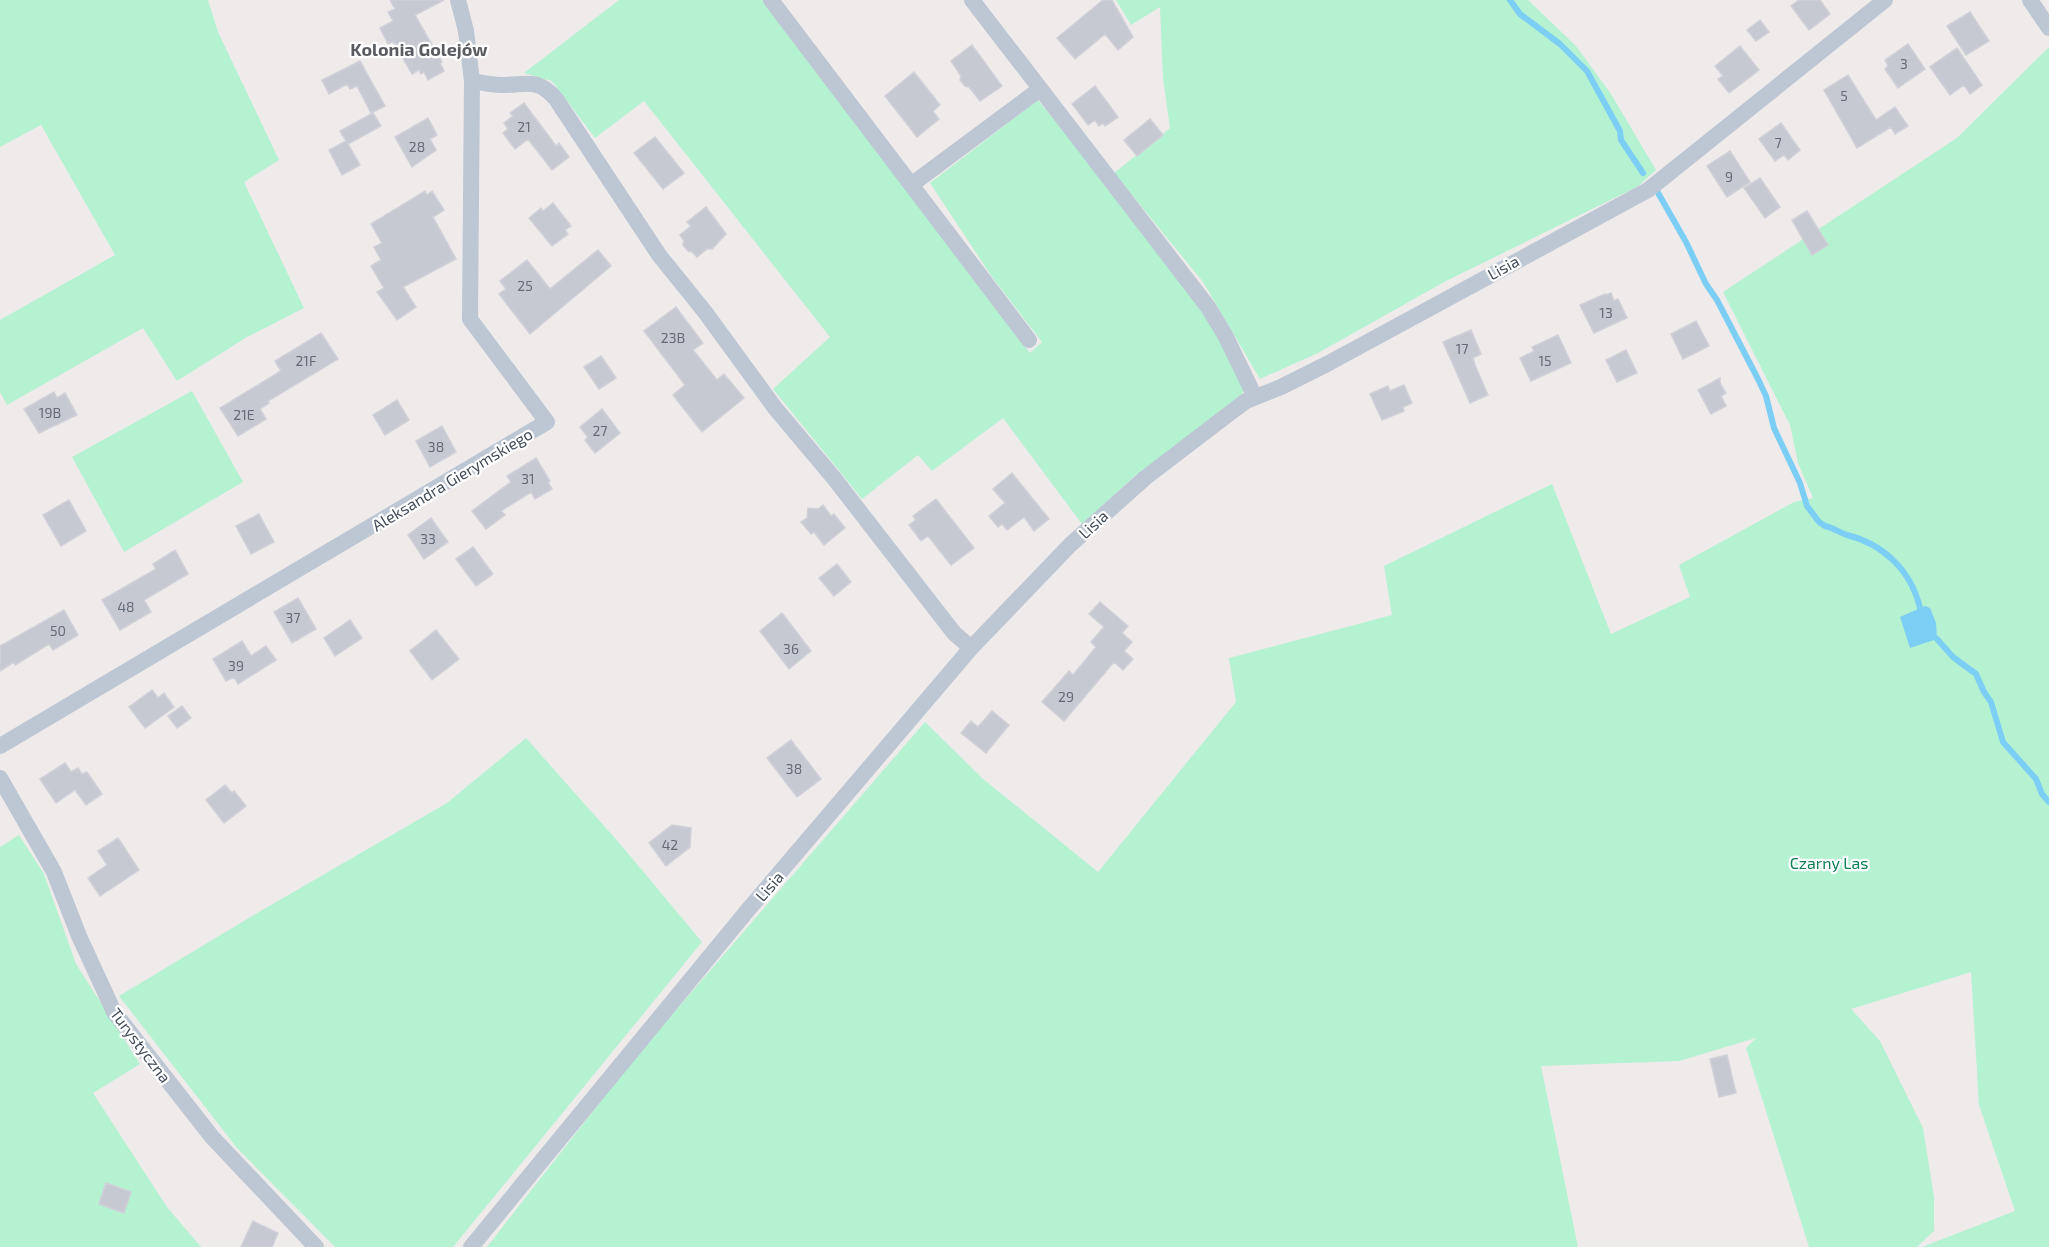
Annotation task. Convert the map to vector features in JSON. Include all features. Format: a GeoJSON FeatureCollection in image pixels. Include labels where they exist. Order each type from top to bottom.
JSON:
{"type":"FeatureCollection","features":[{"type":"Feature","properties":{"kind":"street","name":"Aleksandra Gierymskiego"},"geometry":{"type":"LineString","coordinates":[[0,746],[547,422],[470,319],[472,81],[466,31],[458,0]]}},
{"type":"Feature","properties":{"kind":"street"},"geometry":{"type":"LineString","coordinates":[[771,0],[1029,340]]}},
{"type":"Feature","properties":{"kind":"street"},"geometry":{"type":"LineString","coordinates":[[972,0],[1208,307],[1226,335],[1256,397]]}},
{"type":"Feature","properties":{"kind":"street","name":"Lisia"},"geometry":{"type":"LineString","coordinates":[[471,1247],[747,911],[971,648],[1070,545],[1120,500],[1209,428],[1256,397],[1327,364],[1647,190],[1885,0]]}},
{"type":"Feature","properties":{"kind":"street"},"geometry":{"type":"LineString","coordinates":[[2030,0],[2049,27]]}},
{"type":"Feature","properties":{"kind":"street"},"geometry":{"type":"LineString","coordinates":[[472,81],[489,85],[536,84],[551,93],[653,247],[705,312],[775,408],[833,477],[954,633],[971,648]]}},
{"type":"Feature","properties":{"kind":"street"},"geometry":{"type":"LineString","coordinates":[[910,184],[1040,88]]}},
{"type":"Feature","properties":{"kind":"street","name":"Turystyczna"},"geometry":{"type":"LineString","coordinates":[[0,778],[54,872],[114,1012],[212,1137],[316,1247]]}},
{"type":"Feature","properties":{"kind":"green space"},"geometry":{"type":"Polygon","coordinates":[[[0,0],[208,0],[218,32],[279,160],[244,182],[304,308],[247,337],[177,381],[143,328],[7,405],[0,392],[0,320],[115,255],[41,125],[0,147],[0,0]]]}},
{"type":"Feature","properties":{"kind":"green space"},"geometry":{"type":"Polygon","coordinates":[[[619,0],[764,0],[1030,353],[1042,342],[992,277],[930,183],[1038,100],[1197,297],[1244,388],[1241,397],[1142,475],[1138,473],[1082,524],[1003,418],[932,471],[918,455],[862,499],[773,389],[830,337],[644,101],[595,138],[552,81],[524,73],[619,0]]]}},
{"type":"Feature","properties":{"kind":"green space"},"geometry":{"type":"Polygon","coordinates":[[[1116,0],[1528,0],[1576,46],[1611,94],[1656,170],[1637,187],[1446,281],[1318,353],[1260,379],[1203,282],[1114,173],[1170,128],[1163,78],[1160,7],[1131,25],[1116,0]]]}},
{"type":"Feature","properties":{"kind":"green space","name":"Czarny Las"},"geometry":{"type":"Polygon","coordinates":[[[2049,47],[2049,1247],[1922,1247],[2015,1211],[1979,1105],[1971,972],[1851,1009],[1880,1041],[1923,1128],[1934,1197],[1934,1231],[1917,1247],[1809,1247],[1746,1048],[1756,1038],[1679,1061],[1541,1066],[1578,1247],[487,1247],[637,1055],[925,722],[982,778],[1098,872],[1236,702],[1229,658],[1392,615],[1384,566],[1552,484],[1611,634],[1690,597],[1679,565],[1794,502],[1813,498],[1798,463],[1790,425],[1723,292],[1957,138],[2049,47]]]}},
{"type":"Feature","properties":{"kind":"green space"},"geometry":{"type":"Polygon","coordinates":[[[192,391],[243,482],[124,552],[72,457],[192,391]]]}},
{"type":"Feature","properties":{"kind":"green space"},"geometry":{"type":"Polygon","coordinates":[[[526,738],[621,845],[702,942],[453,1247],[335,1247],[237,1148],[119,996],[447,803],[526,738]]]}},
{"type":"Feature","properties":{"kind":"green space"},"geometry":{"type":"Polygon","coordinates":[[[19,835],[44,874],[76,964],[140,1064],[93,1093],[167,1207],[201,1247],[0,1247],[0,847],[19,835]]]}},
{"type":"Feature","properties":{"kind":"water"},"geometry":{"type":"Polygon","coordinates":[[[1925,606],[1930,608],[1936,623],[1937,639],[1910,648],[1900,617],[1925,606]]]}},
{"type":"Feature","properties":{"kind":"building"},"geometry":{"type":"Polygon","coordinates":[[[390,0],[444,0],[415,15],[442,62],[440,63],[444,71],[428,80],[424,72],[421,74],[419,70],[412,74],[393,41],[388,44],[380,28],[393,21],[388,12],[395,9],[390,0]]]}},
{"type":"Feature","properties":{"kind":"building"},"geometry":{"type":"Polygon","coordinates":[[[1103,0],[1112,0],[1133,37],[1118,50],[1105,34],[1075,59],[1057,38],[1103,0]]]}},
{"type":"Feature","properties":{"kind":"building"},"geometry":{"type":"Polygon","coordinates":[[[1799,0],[1820,0],[1830,14],[1809,30],[1791,6],[1799,0]]]}},
{"type":"Feature","properties":{"kind":"building"},"geometry":{"type":"Polygon","coordinates":[[[1970,12],[1989,41],[1966,55],[1947,26],[1970,12]]]}},
{"type":"Feature","properties":{"kind":"building"},"geometry":{"type":"Polygon","coordinates":[[[1760,20],[1769,32],[1756,41],[1747,30],[1760,20]]]}},
{"type":"Feature","properties":{"kind":"building"},"geometry":{"type":"Polygon","coordinates":[[[1908,44],[1925,69],[1898,88],[1885,69],[1888,66],[1885,60],[1908,44]]]}},
{"type":"Feature","properties":{"kind":"building"},"geometry":{"type":"Polygon","coordinates":[[[972,45],[1002,86],[980,101],[960,80],[961,76],[951,61],[972,45]]]}},
{"type":"Feature","properties":{"kind":"building"},"geometry":{"type":"Polygon","coordinates":[[[1740,46],[1759,70],[1729,93],[1718,79],[1723,76],[1715,66],[1740,46]]]}},
{"type":"Feature","properties":{"kind":"building"},"geometry":{"type":"Polygon","coordinates":[[[1957,48],[1982,85],[1970,94],[1964,85],[1950,95],[1930,67],[1957,48]]]}},
{"type":"Feature","properties":{"kind":"building"},"geometry":{"type":"Polygon","coordinates":[[[360,61],[385,106],[371,113],[357,86],[350,89],[347,84],[329,94],[322,80],[360,61]]]}},
{"type":"Feature","properties":{"kind":"building"},"geometry":{"type":"Polygon","coordinates":[[[914,72],[940,105],[933,111],[939,119],[917,137],[885,96],[914,72]]]}},
{"type":"Feature","properties":{"kind":"building"},"geometry":{"type":"Polygon","coordinates":[[[1848,75],[1876,120],[1895,107],[1908,126],[1895,134],[1891,127],[1857,148],[1824,90],[1848,75]]]}},
{"type":"Feature","properties":{"kind":"building"},"geometry":{"type":"Polygon","coordinates":[[[1095,86],[1118,117],[1105,126],[1103,123],[1099,126],[1095,120],[1088,125],[1072,104],[1095,86]]]}},
{"type":"Feature","properties":{"kind":"building"},"geometry":{"type":"Polygon","coordinates":[[[524,103],[556,146],[559,143],[569,157],[552,170],[528,139],[515,149],[503,133],[508,129],[504,123],[513,116],[510,113],[524,103]]]}},
{"type":"Feature","properties":{"kind":"building"},"geometry":{"type":"Polygon","coordinates":[[[373,113],[381,126],[348,144],[360,165],[342,175],[329,150],[346,141],[340,131],[373,113]]]}},
{"type":"Feature","properties":{"kind":"building"},"geometry":{"type":"Polygon","coordinates":[[[428,118],[437,135],[430,139],[436,150],[412,167],[395,137],[428,118]]]}},
{"type":"Feature","properties":{"kind":"building"},"geometry":{"type":"Polygon","coordinates":[[[1150,119],[1163,135],[1137,156],[1124,140],[1150,119]]]}},
{"type":"Feature","properties":{"kind":"building"},"geometry":{"type":"Polygon","coordinates":[[[1781,123],[1800,150],[1788,160],[1784,155],[1775,161],[1759,139],[1781,123]]]}},
{"type":"Feature","properties":{"kind":"building"},"geometry":{"type":"Polygon","coordinates":[[[655,137],[684,173],[663,189],[634,153],[655,137]]]}},
{"type":"Feature","properties":{"kind":"building"},"geometry":{"type":"Polygon","coordinates":[[[1730,151],[1750,182],[1727,197],[1707,166],[1730,151]]]}},
{"type":"Feature","properties":{"kind":"building"},"geometry":{"type":"Polygon","coordinates":[[[1760,178],[1780,207],[1765,218],[1744,188],[1760,178]]]}},
{"type":"Feature","properties":{"kind":"building"},"geometry":{"type":"Polygon","coordinates":[[[425,191],[427,195],[432,191],[444,210],[433,217],[456,259],[403,287],[416,307],[397,320],[377,292],[384,288],[371,266],[381,260],[374,247],[382,243],[371,224],[425,191]]]}},
{"type":"Feature","properties":{"kind":"building"},"geometry":{"type":"Polygon","coordinates":[[[553,203],[571,226],[565,230],[568,234],[552,246],[529,218],[541,208],[543,211],[553,203]]]}},
{"type":"Feature","properties":{"kind":"building"},"geometry":{"type":"Polygon","coordinates":[[[706,207],[726,234],[712,249],[707,249],[697,257],[683,245],[684,241],[680,235],[691,226],[687,222],[706,207]]]}},
{"type":"Feature","properties":{"kind":"building"},"geometry":{"type":"Polygon","coordinates":[[[1807,211],[1828,245],[1812,255],[1792,220],[1807,211]]]}},
{"type":"Feature","properties":{"kind":"building"},"geometry":{"type":"Polygon","coordinates":[[[598,250],[611,266],[530,334],[499,294],[506,289],[500,281],[527,260],[550,289],[598,250]]]}},
{"type":"Feature","properties":{"kind":"building"},"geometry":{"type":"Polygon","coordinates":[[[1611,293],[1614,301],[1618,299],[1627,318],[1594,333],[1580,305],[1611,293]]]}},
{"type":"Feature","properties":{"kind":"building"},"geometry":{"type":"Polygon","coordinates":[[[676,307],[703,343],[693,350],[717,380],[724,374],[744,398],[702,432],[673,395],[685,385],[644,331],[676,307]]]}},
{"type":"Feature","properties":{"kind":"building"},"geometry":{"type":"Polygon","coordinates":[[[1696,321],[1709,346],[1683,359],[1671,334],[1696,321]]]}},
{"type":"Feature","properties":{"kind":"building"},"geometry":{"type":"Polygon","coordinates":[[[1471,330],[1481,354],[1473,358],[1488,395],[1470,403],[1443,342],[1471,330]]]}},
{"type":"Feature","properties":{"kind":"building"},"geometry":{"type":"Polygon","coordinates":[[[321,333],[338,359],[268,401],[269,403],[260,409],[266,419],[238,436],[220,408],[281,371],[275,361],[321,333]]]}},
{"type":"Feature","properties":{"kind":"building"},"geometry":{"type":"Polygon","coordinates":[[[1558,335],[1571,363],[1531,381],[1520,358],[1534,351],[1532,347],[1558,335]]]}},
{"type":"Feature","properties":{"kind":"building"},"geometry":{"type":"Polygon","coordinates":[[[1626,350],[1637,373],[1617,382],[1606,360],[1626,350]]]}},
{"type":"Feature","properties":{"kind":"building"},"geometry":{"type":"Polygon","coordinates":[[[601,356],[616,378],[599,389],[584,367],[601,356]]]}},
{"type":"Feature","properties":{"kind":"building"},"geometry":{"type":"Polygon","coordinates":[[[1720,378],[1720,383],[1726,393],[1721,396],[1726,406],[1711,414],[1698,390],[1720,378]]]}},
{"type":"Feature","properties":{"kind":"building"},"geometry":{"type":"Polygon","coordinates":[[[1404,385],[1412,403],[1403,407],[1404,411],[1382,420],[1370,394],[1388,386],[1390,391],[1404,385]]]}},
{"type":"Feature","properties":{"kind":"building"},"geometry":{"type":"Polygon","coordinates":[[[54,392],[57,398],[65,393],[77,415],[39,433],[24,409],[54,392]]]}},
{"type":"Feature","properties":{"kind":"building"},"geometry":{"type":"Polygon","coordinates":[[[397,400],[409,420],[385,435],[373,415],[397,400]]]}},
{"type":"Feature","properties":{"kind":"building"},"geometry":{"type":"Polygon","coordinates":[[[602,409],[620,433],[595,453],[585,440],[588,437],[580,427],[602,409]]]}},
{"type":"Feature","properties":{"kind":"building"},"geometry":{"type":"Polygon","coordinates":[[[442,426],[456,452],[430,467],[416,441],[442,426]]]}},
{"type":"Feature","properties":{"kind":"building"},"geometry":{"type":"Polygon","coordinates":[[[536,458],[550,481],[548,482],[552,489],[535,499],[531,492],[501,511],[505,515],[486,529],[472,511],[511,482],[507,476],[536,458]]]}},
{"type":"Feature","properties":{"kind":"building"},"geometry":{"type":"Polygon","coordinates":[[[1012,473],[1049,519],[1034,531],[1024,517],[1007,530],[1002,524],[998,527],[989,516],[1005,503],[993,489],[1012,473]]]}},
{"type":"Feature","properties":{"kind":"building"},"geometry":{"type":"Polygon","coordinates":[[[936,499],[974,548],[951,565],[928,536],[921,541],[909,525],[916,520],[913,516],[936,499]]]}},
{"type":"Feature","properties":{"kind":"building"},"geometry":{"type":"Polygon","coordinates":[[[69,500],[86,531],[61,546],[43,515],[69,500]]]}},
{"type":"Feature","properties":{"kind":"building"},"geometry":{"type":"Polygon","coordinates":[[[823,505],[831,516],[834,514],[845,528],[824,545],[814,532],[811,534],[801,522],[807,518],[808,508],[818,509],[823,505]]]}},
{"type":"Feature","properties":{"kind":"building"},"geometry":{"type":"Polygon","coordinates":[[[259,514],[274,542],[251,554],[236,526],[259,514]]]}},
{"type":"Feature","properties":{"kind":"building"},"geometry":{"type":"Polygon","coordinates":[[[431,518],[448,542],[424,559],[408,535],[431,518]]]}},
{"type":"Feature","properties":{"kind":"building"},"geometry":{"type":"Polygon","coordinates":[[[473,547],[493,574],[476,586],[456,559],[473,547]]]}},
{"type":"Feature","properties":{"kind":"building"},"geometry":{"type":"Polygon","coordinates":[[[175,550],[188,574],[144,600],[151,612],[120,630],[102,600],[156,569],[153,564],[175,550]]]}},
{"type":"Feature","properties":{"kind":"building"},"geometry":{"type":"Polygon","coordinates":[[[837,564],[851,582],[834,596],[819,578],[837,564]]]}},
{"type":"Feature","properties":{"kind":"building"},"geometry":{"type":"Polygon","coordinates":[[[298,598],[316,629],[292,643],[274,612],[298,598]]]}},
{"type":"Feature","properties":{"kind":"building"},"geometry":{"type":"Polygon","coordinates":[[[1100,602],[1128,626],[1122,633],[1132,642],[1124,651],[1133,659],[1123,670],[1114,662],[1064,721],[1042,702],[1069,671],[1073,675],[1096,647],[1091,642],[1104,627],[1089,614],[1100,602]]]}},
{"type":"Feature","properties":{"kind":"building"},"geometry":{"type":"Polygon","coordinates":[[[64,610],[78,635],[53,650],[49,644],[15,665],[14,662],[0,671],[0,646],[64,610]]]}},
{"type":"Feature","properties":{"kind":"building"},"geometry":{"type":"Polygon","coordinates":[[[782,613],[811,651],[789,669],[760,631],[782,613]]]}},
{"type":"Feature","properties":{"kind":"building"},"geometry":{"type":"Polygon","coordinates":[[[350,620],[362,638],[335,656],[324,638],[350,620]]]}},
{"type":"Feature","properties":{"kind":"building"},"geometry":{"type":"Polygon","coordinates":[[[436,630],[459,659],[432,680],[410,651],[436,630]]]}},
{"type":"Feature","properties":{"kind":"building"},"geometry":{"type":"Polygon","coordinates":[[[242,641],[251,656],[266,646],[276,660],[238,684],[234,677],[226,681],[213,659],[242,641]]]}},
{"type":"Feature","properties":{"kind":"building"},"geometry":{"type":"Polygon","coordinates":[[[152,690],[158,698],[164,693],[174,707],[145,728],[129,707],[152,690]]]}},
{"type":"Feature","properties":{"kind":"building"},"geometry":{"type":"Polygon","coordinates":[[[182,706],[191,718],[177,728],[168,716],[182,706]]]}},
{"type":"Feature","properties":{"kind":"building"},"geometry":{"type":"Polygon","coordinates":[[[992,711],[1009,725],[986,753],[961,733],[971,721],[978,727],[992,711]]]}},
{"type":"Feature","properties":{"kind":"building"},"geometry":{"type":"Polygon","coordinates":[[[791,740],[821,779],[797,797],[767,758],[791,740]]]}},
{"type":"Feature","properties":{"kind":"building"},"geometry":{"type":"Polygon","coordinates":[[[65,763],[71,772],[78,768],[82,774],[87,772],[102,794],[86,805],[75,790],[56,803],[40,779],[65,763]]]}},
{"type":"Feature","properties":{"kind":"building"},"geometry":{"type":"Polygon","coordinates":[[[225,785],[232,793],[234,791],[246,806],[224,823],[206,800],[225,785]]]}},
{"type":"Feature","properties":{"kind":"building"},"geometry":{"type":"Polygon","coordinates":[[[672,825],[691,828],[690,847],[666,866],[649,843],[672,825]]]}},
{"type":"Feature","properties":{"kind":"building"},"geometry":{"type":"Polygon","coordinates":[[[118,838],[139,870],[100,896],[88,878],[107,865],[98,851],[118,838]]]}},
{"type":"Feature","properties":{"kind":"building"},"geometry":{"type":"Polygon","coordinates":[[[1727,1055],[1736,1093],[1719,1097],[1710,1059],[1727,1055]]]}},
{"type":"Feature","properties":{"kind":"building"},"geometry":{"type":"Polygon","coordinates":[[[106,1183],[131,1192],[124,1213],[99,1204],[106,1183]]]}},
{"type":"Feature","properties":{"kind":"building"},"geometry":{"type":"Polygon","coordinates":[[[253,1221],[278,1233],[272,1247],[241,1247],[253,1221]]]}},
{"type":"Feature","properties":{"kind":"waterway"},"geometry":{"type":"LineString","coordinates":[[1510,0],[1520,14],[1560,44],[1587,71],[1620,131],[1621,140],[1643,173]]}},
{"type":"Feature","properties":{"kind":"waterway"},"geometry":{"type":"LineString","coordinates":[[1657,191],[1758,379],[1766,396],[1774,428],[1800,483],[1807,506],[1825,526],[1872,545],[1894,561],[1910,582],[1920,608]]}},
{"type":"Feature","properties":{"kind":"waterway"},"geometry":{"type":"LineString","coordinates":[[1937,639],[1953,657],[1976,674],[1991,702],[2003,742],[2036,779],[2042,794],[2049,802]]}},
{"type":"Feature","properties":{"kind":"district","name":"Kolonia Golejów"},"geometry":{"type":"Point","coordinates":[419,49]}}]}
